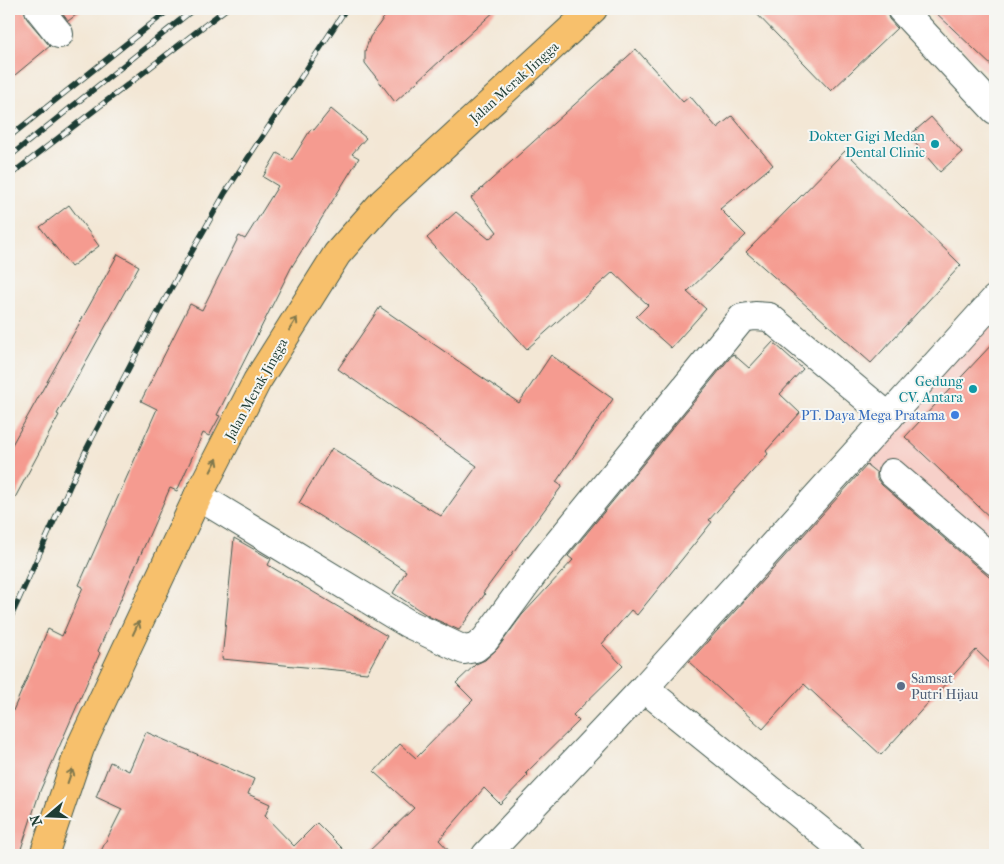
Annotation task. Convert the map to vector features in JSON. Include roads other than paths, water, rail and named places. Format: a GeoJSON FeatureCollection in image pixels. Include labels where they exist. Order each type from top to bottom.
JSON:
{"type":"FeatureCollection","features":[{"type":"Feature","properties":{"kind":"main road","name":"Jalan Merak Jingga"},"geometry":{"type":"LineString","coordinates":[[44,855],[80,748],[198,496],[257,381],[337,254],[383,202],[593,9]]}},
{"type":"Feature","properties":{"kind":"street"},"geometry":{"type":"LineString","coordinates":[[40,9],[59,34]]}},
{"type":"Feature","properties":{"kind":"street"},"geometry":{"type":"LineString","coordinates":[[901,9],[995,110]]}},
{"type":"Feature","properties":{"kind":"street"},"geometry":{"type":"LineString","coordinates":[[486,855],[644,688],[995,298]]}},
{"type":"Feature","properties":{"kind":"street"},"geometry":{"type":"LineString","coordinates":[[198,496],[407,622],[464,650],[476,648],[485,640],[532,574],[742,318],[755,316],[769,318],[889,417]]}},
{"type":"Feature","properties":{"kind":"street"},"geometry":{"type":"LineString","coordinates":[[892,473],[995,562]]}},
{"type":"Feature","properties":{"kind":"street"},"geometry":{"type":"LineString","coordinates":[[644,688],[850,855]]}},
{"type":"Feature","properties":{"kind":"railway"},"geometry":{"type":"LineString","coordinates":[[9,137],[170,9]]}},
{"type":"Feature","properties":{"kind":"railway"},"geometry":{"type":"LineString","coordinates":[[9,157],[194,9]]}},
{"type":"Feature","properties":{"kind":"railway"},"geometry":{"type":"LineString","coordinates":[[9,176],[226,9]]}},
{"type":"Feature","properties":{"kind":"railway"},"geometry":{"type":"LineString","coordinates":[[9,621],[87,448],[164,301],[225,193],[346,9]]}},
{"type":"Feature","properties":{"kind":"place","name":"Dokter Gigi Medan Dental Clinic"},"geometry":{"type":"Point","coordinates":[935,144]}},
{"type":"Feature","properties":{"kind":"place","name":"Gedung CV. Antara"},"geometry":{"type":"Point","coordinates":[973,389]}},
{"type":"Feature","properties":{"kind":"place","name":"PT. Daya Mega Pratama"},"geometry":{"type":"Point","coordinates":[955,415]}},
{"type":"Feature","properties":{"kind":"place","name":"Samsat Putri Hijau"},"geometry":{"type":"Point","coordinates":[901,686]}}]}
